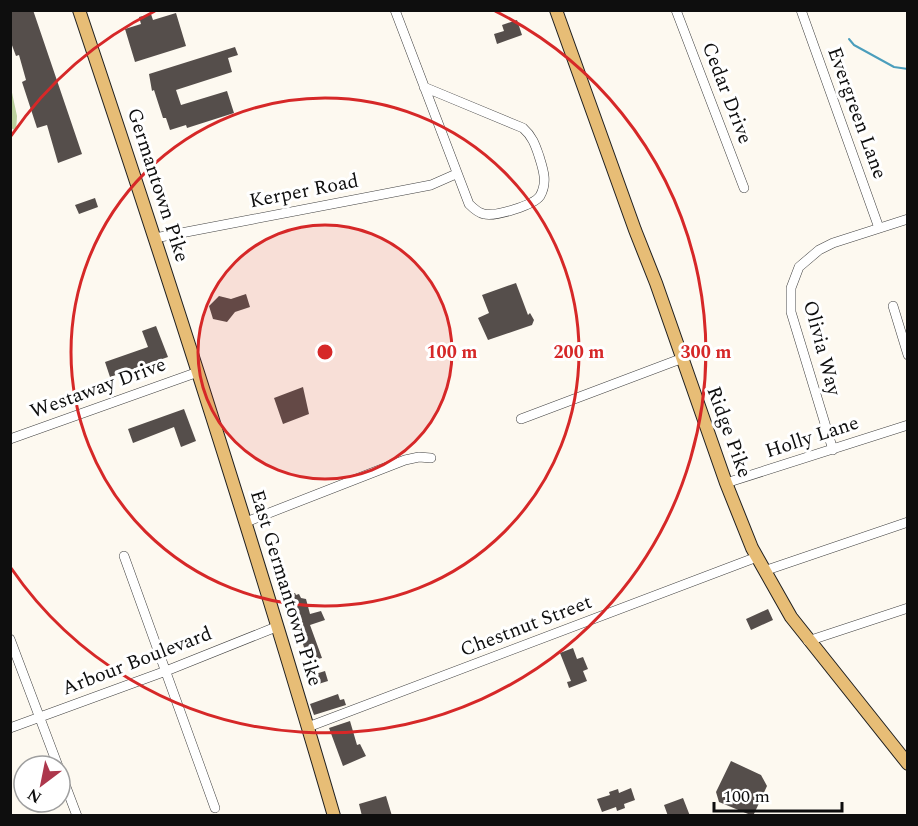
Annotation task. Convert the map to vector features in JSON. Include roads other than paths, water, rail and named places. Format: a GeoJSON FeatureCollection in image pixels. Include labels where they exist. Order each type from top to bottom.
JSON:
{"type":"FeatureCollection","features":[{"type":"Feature","properties":{"kind":"main road","name":"Germantown Pike"},"geometry":{"type":"LineString","coordinates":[[80,10],[198,372]]}},
{"type":"Feature","properties":{"kind":"main road","name":"Ridge Pike"},"geometry":{"type":"LineString","coordinates":[[556,10],[726,483],[757,557],[791,617],[908,764]]}},
{"type":"Feature","properties":{"kind":"main road","name":"East Germantown Pike"},"geometry":{"type":"LineString","coordinates":[[198,372],[246,522],[334,816]]}},
{"type":"Feature","properties":{"kind":"street"},"geometry":{"type":"LineString","coordinates":[[395,10],[456,174],[469,204],[480,214],[495,215],[535,201],[540,195],[545,176],[531,135],[523,128],[424,87]]}},
{"type":"Feature","properties":{"kind":"street","name":"Cedar Drive"},"geometry":{"type":"LineString","coordinates":[[676,10],[744,188]]}},
{"type":"Feature","properties":{"kind":"street","name":"Evergreen Lane"},"geometry":{"type":"LineString","coordinates":[[801,10],[879,228]]}},
{"type":"Feature","properties":{"kind":"street","name":"Kerper Road"},"geometry":{"type":"LineString","coordinates":[[155,238],[431,185],[456,174]]}},
{"type":"Feature","properties":{"kind":"street","name":"Olivia Way"},"geometry":{"type":"LineString","coordinates":[[833,450],[790,312],[791,288],[800,267],[819,250],[833,243],[908,219]]}},
{"type":"Feature","properties":{"kind":"street"},"geometry":{"type":"LineString","coordinates":[[893,306],[908,355]]}},
{"type":"Feature","properties":{"kind":"street"},"geometry":{"type":"LineString","coordinates":[[521,419],[682,358]]}},
{"type":"Feature","properties":{"kind":"street","name":"Westaway Drive"},"geometry":{"type":"LineString","coordinates":[[10,439],[198,372]]}},
{"type":"Feature","properties":{"kind":"street","name":"Holly Lane"},"geometry":{"type":"LineString","coordinates":[[726,483],[908,425]]}},
{"type":"Feature","properties":{"kind":"street"},"geometry":{"type":"LineString","coordinates":[[246,522],[405,460],[419,457],[431,458]]}},
{"type":"Feature","properties":{"kind":"street"},"geometry":{"type":"LineString","coordinates":[[764,571],[908,522]]}},
{"type":"Feature","properties":{"kind":"street"},"geometry":{"type":"LineString","coordinates":[[124,556],[215,808]]}},
{"type":"Feature","properties":{"kind":"street","name":"Chestnut Street"},"geometry":{"type":"LineString","coordinates":[[308,727],[757,557]]}},
{"type":"Feature","properties":{"kind":"street"},"geometry":{"type":"LineString","coordinates":[[808,640],[908,608]]}},
{"type":"Feature","properties":{"kind":"street","name":"Arbour Boulevard"},"geometry":{"type":"LineString","coordinates":[[10,728],[166,671],[276,627]]}},
{"type":"Feature","properties":{"kind":"street"},"geometry":{"type":"LineString","coordinates":[[10,639],[53,754]]}},
{"type":"Feature","properties":{"kind":"waterway"},"geometry":{"type":"LineString","coordinates":[[849,39],[854,45],[894,67],[908,69]]}}]}
